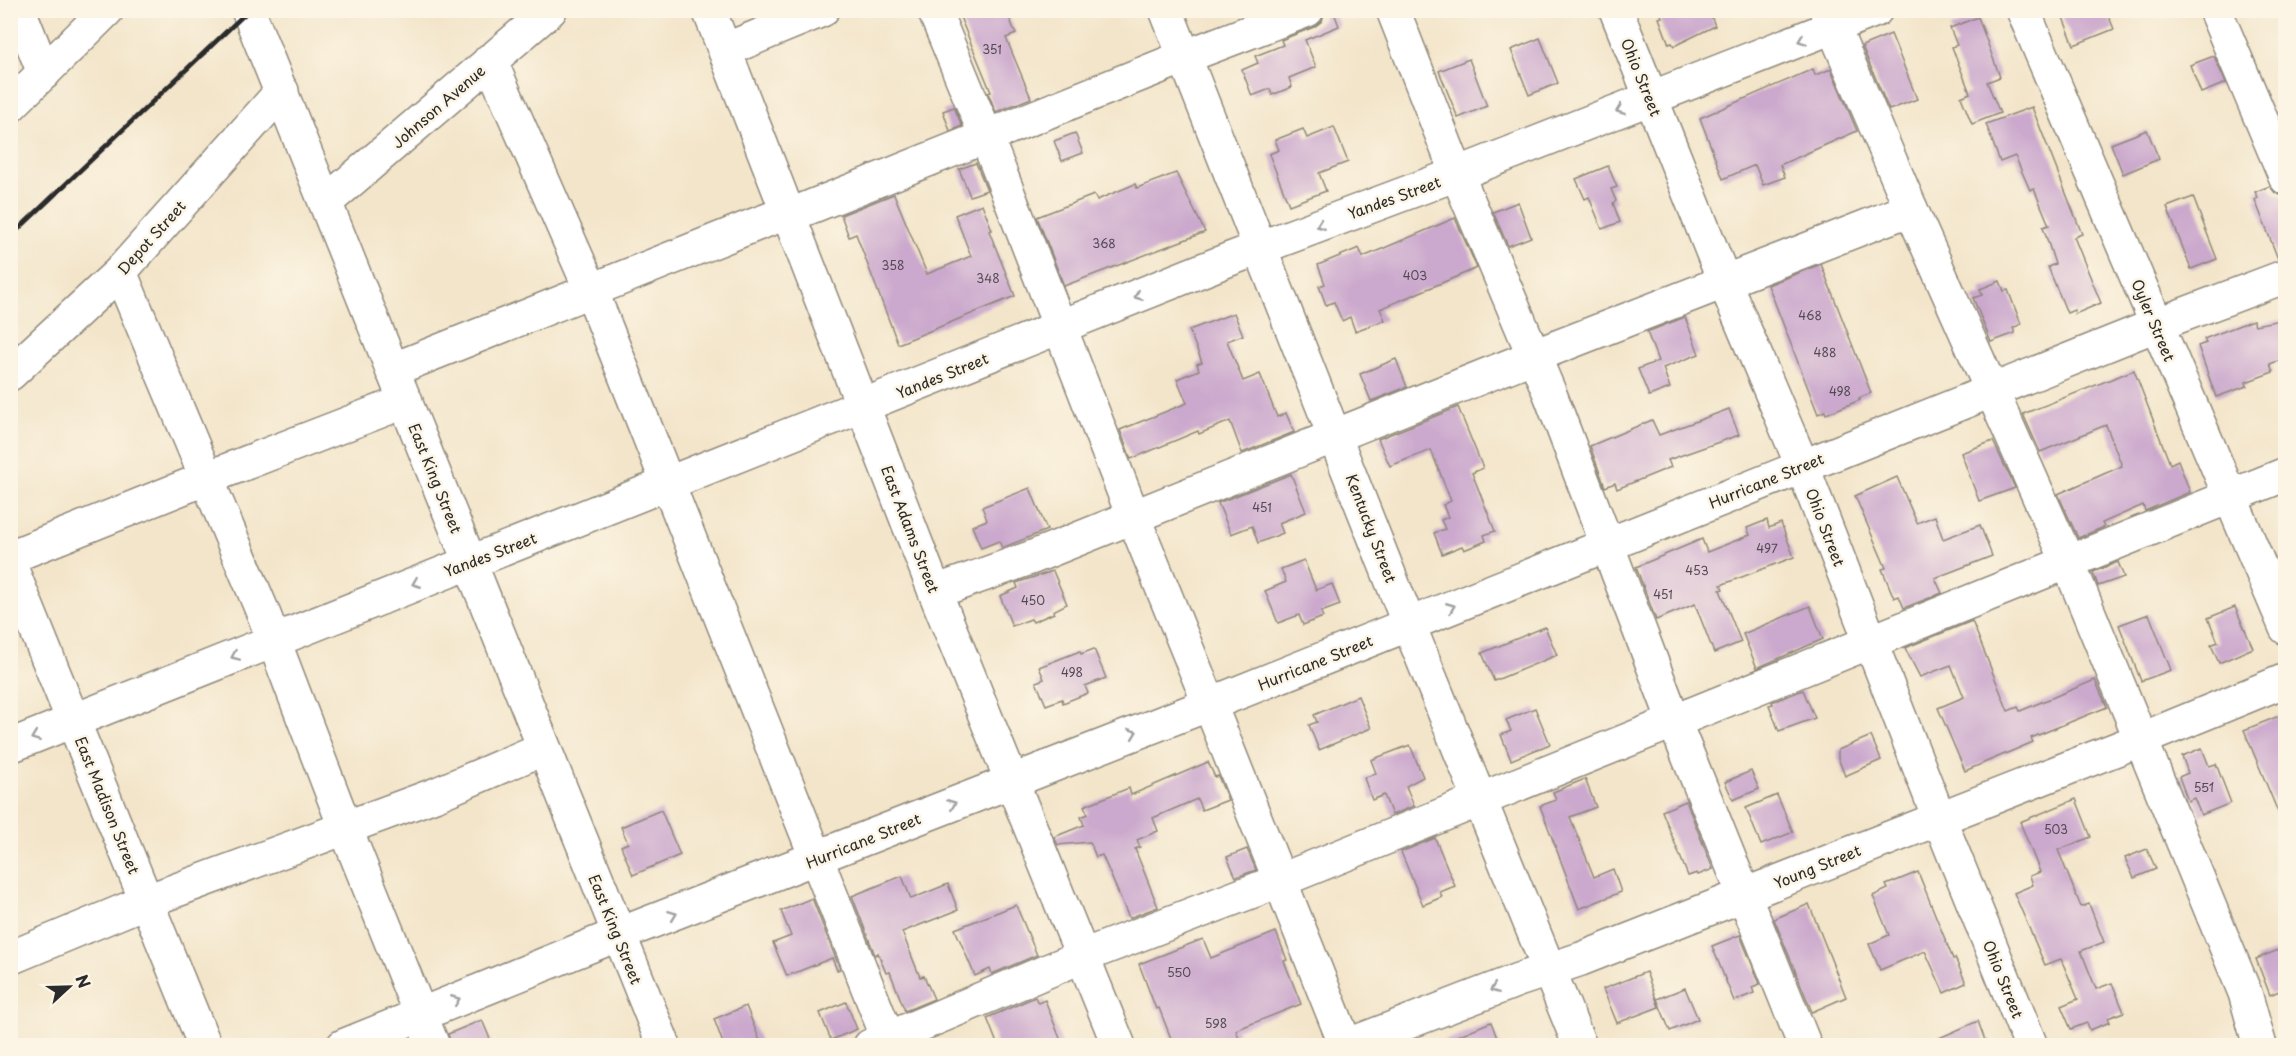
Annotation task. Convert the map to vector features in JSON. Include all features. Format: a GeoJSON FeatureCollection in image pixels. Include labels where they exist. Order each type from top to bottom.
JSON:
{"type":"FeatureCollection","features":[{"type":"Feature","properties":{"kind":"street"},"geometry":{"type":"LineString","coordinates":[[19,10],[44,73]]}},
{"type":"Feature","properties":{"kind":"street"},"geometry":{"type":"LineString","coordinates":[[10,106],[107,10]]}},
{"type":"Feature","properties":{"kind":"street","name":"East King Street"},"geometry":{"type":"LineString","coordinates":[[248,10],[664,1046]]}},
{"type":"Feature","properties":{"kind":"street","name":"Johnson Avenue"},"geometry":{"type":"LineString","coordinates":[[326,202],[550,10]]}},
{"type":"Feature","properties":{"kind":"street","name":"East Adams Street"},"geometry":{"type":"LineString","coordinates":[[709,10],[935,592],[1119,1046]]}},
{"type":"Feature","properties":{"kind":"street"},"geometry":{"type":"LineString","coordinates":[[725,50],[822,10]]}},
{"type":"Feature","properties":{"kind":"street"},"geometry":{"type":"LineString","coordinates":[[934,10],[986,136],[1133,516],[1346,1046]]}},
{"type":"Feature","properties":{"kind":"street","name":"Kentucky Street"},"geometry":{"type":"LineString","coordinates":[[1166,10],[1409,624],[1580,1046]]}},
{"type":"Feature","properties":{"kind":"street"},"geometry":{"type":"LineString","coordinates":[[392,370],[1307,10]]}},
{"type":"Feature","properties":{"kind":"street"},"geometry":{"type":"LineString","coordinates":[[1393,10],[1457,174],[1534,356],[1674,721],[1805,1046]]}},
{"type":"Feature","properties":{"kind":"street","name":"Ohio Street"},"geometry":{"type":"LineString","coordinates":[[1616,10],[1724,281],[1802,465],[1939,818],[2031,1046]]}},
{"type":"Feature","properties":{"kind":"street","name":"Yandes Street"},"geometry":{"type":"LineString","coordinates":[[10,746],[1259,248],[1651,98],[1830,19],[1875,10]]}},
{"type":"Feature","properties":{"kind":"street","name":"Oyler Street"},"geometry":{"type":"LineString","coordinates":[[2023,10],[2286,628]]}},
{"type":"Feature","properties":{"kind":"street"},"geometry":{"type":"LineString","coordinates":[[2215,10],[2286,178]]}},
{"type":"Feature","properties":{"kind":"street"},"geometry":{"type":"LineString","coordinates":[[1830,19],[1911,209],[2068,562],[2245,993],[2260,1046]]}},
{"type":"Feature","properties":{"kind":"street"},"geometry":{"type":"LineString","coordinates":[[490,60],[591,290],[816,859],[883,1043],[1083,956],[1279,881],[2286,474]]}},
{"type":"Feature","properties":{"kind":"street","name":"Depot Street"},"geometry":{"type":"LineString","coordinates":[[10,374],[120,272],[282,91]]}},
{"type":"Feature","properties":{"kind":"street"},"geometry":{"type":"LineString","coordinates":[[935,592],[1033,557],[1534,356],[1911,209]]}},
{"type":"Feature","properties":{"kind":"street"},"geometry":{"type":"LineString","coordinates":[[120,272],[274,640],[345,827],[433,1046]]}},
{"type":"Feature","properties":{"kind":"street","name":"Hurricane Street"},"geometry":{"type":"LineString","coordinates":[[343,1046],[618,935],[1210,704],[1802,465],[2286,276]]}},
{"type":"Feature","properties":{"kind":"street"},"geometry":{"type":"LineString","coordinates":[[10,557],[406,401]]}},
{"type":"Feature","properties":{"kind":"street","name":"East Madison Street"},"geometry":{"type":"LineString","coordinates":[[10,565],[205,1046]]}},
{"type":"Feature","properties":{"kind":"street","name":"Young Street"},"geometry":{"type":"LineString","coordinates":[[1346,1046],[1581,959],[2142,739],[2286,680]]}},
{"type":"Feature","properties":{"kind":"street"},"geometry":{"type":"LineString","coordinates":[[10,958],[147,901],[437,794],[544,747]]}},
{"type":"Feature","properties":{"kind":"street"},"geometry":{"type":"LineString","coordinates":[[2272,1046],[2286,1038]]}},
{"type":"Feature","properties":{"kind":"building"},"geometry":{"type":"Polygon","coordinates":[[[976,10],[1006,10],[1016,34],[1006,38],[1031,98],[996,112],[988,93],[991,92],[960,17],[976,10]]]}},
{"type":"Feature","properties":{"kind":"building"},"geometry":{"type":"Polygon","coordinates":[[[1325,10],[1333,10],[1339,26],[1305,40],[1316,67],[1289,78],[1292,87],[1272,95],[1270,89],[1252,96],[1242,70],[1258,63],[1255,56],[1283,45],[1281,40],[1314,27],[1322,21],[1325,10]]]}},
{"type":"Feature","properties":{"kind":"building"},"geometry":{"type":"Polygon","coordinates":[[[1659,10],[1709,10],[1715,26],[1674,46],[1672,43],[1669,44],[1659,18],[1662,17],[1659,10]]]}},
{"type":"Feature","properties":{"kind":"building"},"geometry":{"type":"Polygon","coordinates":[[[2073,10],[2106,10],[2114,29],[2074,45],[2062,15],[2073,10]]]}},
{"type":"Feature","properties":{"kind":"building"},"geometry":{"type":"Polygon","coordinates":[[[1978,17],[2000,77],[1987,82],[2000,113],[1972,124],[1961,97],[1970,93],[1952,47],[1957,45],[1950,28],[1978,17]]]}},
{"type":"Feature","properties":{"kind":"building"},"geometry":{"type":"Polygon","coordinates":[[[1891,34],[1917,99],[1889,110],[1862,46],[1891,34]]]}},
{"type":"Feature","properties":{"kind":"building"},"geometry":{"type":"Polygon","coordinates":[[[1540,38],[1558,83],[1529,95],[1511,50],[1540,38]]]}},
{"type":"Feature","properties":{"kind":"building"},"geometry":{"type":"Polygon","coordinates":[[[2214,56],[2226,83],[2201,93],[2190,65],[2214,56]]]}},
{"type":"Feature","properties":{"kind":"building"},"geometry":{"type":"Polygon","coordinates":[[[1469,59],[1487,106],[1458,118],[1439,71],[1469,59]]]}},
{"type":"Feature","properties":{"kind":"building"},"geometry":{"type":"Polygon","coordinates":[[[1813,69],[1815,75],[1831,69],[1857,131],[1780,165],[1785,177],[1763,185],[1755,165],[1723,179],[1700,118],[1813,69]]]}},
{"type":"Feature","properties":{"kind":"building"},"geometry":{"type":"Polygon","coordinates":[[[954,107],[962,126],[950,131],[943,111],[954,107]]]}},
{"type":"Feature","properties":{"kind":"building"},"geometry":{"type":"Polygon","coordinates":[[[2032,107],[2082,234],[2074,237],[2101,303],[2075,314],[2074,310],[2067,313],[2048,267],[2055,264],[2043,227],[2049,225],[2034,189],[2030,190],[2015,156],[2000,162],[1986,124],[2032,107]]]}},
{"type":"Feature","properties":{"kind":"building"},"geometry":{"type":"Polygon","coordinates":[[[1334,127],[1348,162],[1319,173],[1326,191],[1289,205],[1269,154],[1279,150],[1275,140],[1303,129],[1307,138],[1334,127]]]}},
{"type":"Feature","properties":{"kind":"building"},"geometry":{"type":"Polygon","coordinates":[[[2147,130],[2159,159],[2123,174],[2111,144],[2147,130]]]}},
{"type":"Feature","properties":{"kind":"building"},"geometry":{"type":"Polygon","coordinates":[[[1075,133],[1083,153],[1062,161],[1054,141],[1075,133]]]}},
{"type":"Feature","properties":{"kind":"building"},"geometry":{"type":"Polygon","coordinates":[[[976,163],[987,190],[970,196],[959,169],[976,163]]]}},
{"type":"Feature","properties":{"kind":"building"},"geometry":{"type":"Polygon","coordinates":[[[1608,166],[1617,187],[1611,189],[1620,222],[1602,229],[1589,197],[1585,199],[1576,179],[1608,166]]]}},
{"type":"Feature","properties":{"kind":"building"},"geometry":{"type":"Polygon","coordinates":[[[1176,173],[1205,232],[1064,286],[1037,217],[1094,195],[1097,200],[1135,184],[1137,188],[1176,173]]]}},
{"type":"Feature","properties":{"kind":"building"},"geometry":{"type":"Polygon","coordinates":[[[2270,186],[2275,193],[2283,196],[2286,202],[2286,258],[2278,259],[2255,200],[2258,198],[2255,192],[2270,186]]]}},
{"type":"Feature","properties":{"kind":"building"},"geometry":{"type":"Polygon","coordinates":[[[894,194],[927,274],[971,256],[955,215],[982,204],[992,230],[989,231],[1015,296],[898,344],[856,234],[849,237],[841,215],[894,194]]]}},
{"type":"Feature","properties":{"kind":"building"},"geometry":{"type":"Polygon","coordinates":[[[2193,197],[2217,259],[2191,269],[2167,207],[2193,197]]]}},
{"type":"Feature","properties":{"kind":"building"},"geometry":{"type":"Polygon","coordinates":[[[1518,202],[1531,237],[1508,246],[1493,212],[1518,202]]]}},
{"type":"Feature","properties":{"kind":"building"},"geometry":{"type":"Polygon","coordinates":[[[1455,218],[1477,268],[1380,309],[1385,320],[1355,331],[1350,317],[1342,321],[1334,302],[1326,305],[1319,286],[1325,284],[1318,265],[1359,248],[1363,257],[1455,218]]]}},
{"type":"Feature","properties":{"kind":"building"},"geometry":{"type":"Polygon","coordinates":[[[1821,264],[1871,393],[1826,414],[1825,411],[1818,414],[1768,285],[1821,264]]]}},
{"type":"Feature","properties":{"kind":"building"},"geometry":{"type":"Polygon","coordinates":[[[2000,281],[2004,291],[2008,290],[2021,324],[2013,328],[2015,333],[1991,342],[1973,298],[1982,295],[1980,289],[2000,281]]]}},
{"type":"Feature","properties":{"kind":"building"},"geometry":{"type":"Polygon","coordinates":[[[1234,313],[1243,335],[1227,341],[1243,381],[1260,374],[1277,417],[1286,413],[1294,432],[1242,453],[1230,421],[1199,434],[1198,431],[1131,459],[1120,430],[1187,403],[1177,379],[1199,370],[1197,364],[1202,362],[1189,330],[1234,313]]]}},
{"type":"Feature","properties":{"kind":"building"},"geometry":{"type":"Polygon","coordinates":[[[1685,317],[1699,354],[1663,368],[1670,388],[1649,396],[1638,369],[1658,361],[1647,332],[1685,317]]]}},
{"type":"Feature","properties":{"kind":"building"},"geometry":{"type":"Polygon","coordinates":[[[2286,319],[2286,358],[2270,364],[2273,372],[2246,382],[2247,386],[2216,397],[2198,346],[2206,343],[2204,339],[2253,320],[2255,325],[2286,319]]]}},
{"type":"Feature","properties":{"kind":"building"},"geometry":{"type":"Polygon","coordinates":[[[1396,359],[1407,387],[1371,401],[1360,374],[1396,359]]]}},
{"type":"Feature","properties":{"kind":"building"},"geometry":{"type":"Polygon","coordinates":[[[2134,370],[2170,464],[2178,460],[2190,492],[2145,511],[2143,505],[2102,523],[2104,527],[2078,538],[2058,494],[2122,466],[2106,425],[2040,452],[2023,414],[2134,370]]]}},
{"type":"Feature","properties":{"kind":"building"},"geometry":{"type":"Polygon","coordinates":[[[1458,407],[1483,468],[1472,473],[1495,531],[1484,535],[1486,541],[1464,550],[1462,546],[1442,554],[1434,533],[1445,529],[1441,520],[1448,517],[1443,505],[1451,501],[1431,450],[1390,466],[1378,439],[1458,407]]]}},
{"type":"Feature","properties":{"kind":"building"},"geometry":{"type":"Polygon","coordinates":[[[1729,409],[1739,435],[1668,460],[1671,467],[1617,489],[1615,483],[1605,487],[1590,446],[1652,420],[1659,435],[1729,409]]]}},
{"type":"Feature","properties":{"kind":"building"},"geometry":{"type":"Polygon","coordinates":[[[1993,441],[2015,488],[1979,501],[1961,453],[1993,441]]]}},
{"type":"Feature","properties":{"kind":"building"},"geometry":{"type":"Polygon","coordinates":[[[1291,474],[1306,512],[1279,523],[1283,533],[1258,543],[1252,526],[1231,534],[1218,503],[1291,474]]]}},
{"type":"Feature","properties":{"kind":"building"},"geometry":{"type":"Polygon","coordinates":[[[1897,477],[1917,523],[1935,516],[1943,539],[1980,525],[1992,556],[1935,578],[1942,593],[1904,608],[1899,596],[1894,598],[1882,569],[1886,568],[1855,496],[1897,477]]]}},
{"type":"Feature","properties":{"kind":"building"},"geometry":{"type":"Polygon","coordinates":[[[1030,488],[1047,530],[1002,548],[999,541],[981,548],[972,526],[987,520],[982,507],[1030,488]]]}},
{"type":"Feature","properties":{"kind":"building"},"geometry":{"type":"Polygon","coordinates":[[[1767,520],[1769,528],[1781,523],[1794,557],[1721,585],[1723,589],[1720,590],[1741,642],[1714,653],[1695,604],[1656,620],[1636,567],[1702,539],[1707,552],[1750,535],[1747,528],[1767,520]]]}},
{"type":"Feature","properties":{"kind":"building"},"geometry":{"type":"Polygon","coordinates":[[[1304,560],[1316,590],[1332,584],[1340,605],[1321,612],[1323,617],[1303,625],[1299,615],[1278,623],[1265,591],[1286,582],[1281,569],[1304,560]]]}},
{"type":"Feature","properties":{"kind":"building"},"geometry":{"type":"Polygon","coordinates":[[[2118,562],[2124,577],[2098,586],[2093,572],[2118,562]]]}},
{"type":"Feature","properties":{"kind":"building"},"geometry":{"type":"Polygon","coordinates":[[[1053,571],[1067,604],[1053,611],[1054,613],[1033,622],[1031,619],[1012,626],[1000,596],[1018,588],[1016,583],[1053,571]]]}},
{"type":"Feature","properties":{"kind":"building"},"geometry":{"type":"Polygon","coordinates":[[[1810,606],[1823,639],[1757,668],[1743,634],[1810,606]]]}},
{"type":"Feature","properties":{"kind":"building"},"geometry":{"type":"Polygon","coordinates":[[[2235,607],[2253,648],[2219,663],[2211,645],[2218,642],[2208,618],[2235,607]]]}},
{"type":"Feature","properties":{"kind":"building"},"geometry":{"type":"Polygon","coordinates":[[[2149,614],[2171,670],[2141,681],[2119,625],[2149,614]]]}},
{"type":"Feature","properties":{"kind":"building"},"geometry":{"type":"Polygon","coordinates":[[[1972,621],[2008,711],[2018,707],[2020,711],[2095,680],[2107,707],[2031,738],[2033,742],[1965,771],[1938,708],[1964,697],[1951,665],[1920,677],[1905,648],[1972,621]]]}},
{"type":"Feature","properties":{"kind":"building"},"geometry":{"type":"Polygon","coordinates":[[[1545,627],[1557,655],[1494,681],[1482,653],[1545,627]]]}},
{"type":"Feature","properties":{"kind":"building"},"geometry":{"type":"Polygon","coordinates":[[[1094,649],[1106,678],[1085,686],[1088,693],[1063,703],[1062,699],[1046,705],[1036,682],[1044,679],[1039,667],[1080,651],[1081,654],[1094,649]]]}},
{"type":"Feature","properties":{"kind":"building"},"geometry":{"type":"Polygon","coordinates":[[[1803,690],[1815,718],[1779,731],[1769,705],[1803,690]]]}},
{"type":"Feature","properties":{"kind":"building"},"geometry":{"type":"Polygon","coordinates":[[[1358,696],[1371,728],[1319,750],[1309,725],[1317,722],[1314,715],[1358,696]]]}},
{"type":"Feature","properties":{"kind":"building"},"geometry":{"type":"Polygon","coordinates":[[[1535,708],[1550,744],[1511,760],[1501,735],[1511,731],[1506,720],[1535,708]]]}},
{"type":"Feature","properties":{"kind":"building"},"geometry":{"type":"Polygon","coordinates":[[[2279,716],[2286,733],[2285,829],[2244,730],[2279,716]]]}},
{"type":"Feature","properties":{"kind":"building"},"geometry":{"type":"Polygon","coordinates":[[[1871,736],[1881,760],[1845,776],[1838,758],[1838,750],[1871,736]]]}},
{"type":"Feature","properties":{"kind":"building"},"geometry":{"type":"Polygon","coordinates":[[[1410,745],[1423,777],[1406,786],[1414,806],[1392,815],[1384,795],[1372,800],[1364,778],[1376,773],[1371,760],[1410,745]]]}},
{"type":"Feature","properties":{"kind":"building"},"geometry":{"type":"Polygon","coordinates":[[[2202,748],[2209,766],[2216,764],[2231,803],[2201,815],[2194,798],[2188,801],[2179,777],[2188,773],[2182,756],[2202,748]]]}},
{"type":"Feature","properties":{"kind":"building"},"geometry":{"type":"Polygon","coordinates":[[[1208,762],[1215,777],[1218,776],[1228,800],[1202,810],[1197,799],[1153,818],[1158,831],[1137,840],[1140,847],[1135,849],[1158,907],[1129,918],[1102,855],[1096,857],[1090,842],[1058,845],[1054,837],[1084,825],[1081,817],[1088,814],[1084,806],[1129,788],[1131,795],[1208,762]]]}},
{"type":"Feature","properties":{"kind":"building"},"geometry":{"type":"Polygon","coordinates":[[[1751,771],[1759,789],[1733,800],[1725,782],[1751,771]]]}},
{"type":"Feature","properties":{"kind":"building"},"geometry":{"type":"Polygon","coordinates":[[[1585,779],[1596,807],[1570,817],[1594,877],[1613,869],[1621,892],[1579,909],[1540,806],[1556,800],[1553,792],[1585,779]]]}},
{"type":"Feature","properties":{"kind":"building"},"geometry":{"type":"Polygon","coordinates":[[[1777,795],[1793,832],[1761,845],[1746,808],[1777,795]]]}},
{"type":"Feature","properties":{"kind":"building"},"geometry":{"type":"Polygon","coordinates":[[[2076,799],[2091,837],[2058,850],[2081,907],[2089,904],[2104,942],[2081,951],[2096,989],[2112,983],[2124,1012],[2108,1018],[2110,1022],[2090,1030],[2087,1023],[2071,1029],[2061,1006],[2078,999],[2061,959],[2045,965],[2014,893],[2033,885],[2030,876],[2040,872],[2020,822],[2076,799]]]}},
{"type":"Feature","properties":{"kind":"building"},"geometry":{"type":"Polygon","coordinates":[[[1686,801],[1713,869],[1688,876],[1662,811],[1686,801]]]}},
{"type":"Feature","properties":{"kind":"building"},"geometry":{"type":"Polygon","coordinates":[[[661,810],[680,855],[633,875],[621,846],[628,843],[621,827],[661,810]]]}},
{"type":"Feature","properties":{"kind":"building"},"geometry":{"type":"Polygon","coordinates":[[[1435,838],[1455,886],[1440,892],[1442,897],[1423,905],[1401,852],[1435,838]]]}},
{"type":"Feature","properties":{"kind":"building"},"geometry":{"type":"Polygon","coordinates":[[[1247,849],[1256,870],[1236,877],[1227,857],[1247,849]]]}},
{"type":"Feature","properties":{"kind":"building"},"geometry":{"type":"Polygon","coordinates":[[[2147,849],[2156,869],[2134,878],[2125,858],[2147,849]]]}},
{"type":"Feature","properties":{"kind":"building"},"geometry":{"type":"Polygon","coordinates":[[[1918,872],[1953,959],[1955,958],[1966,983],[1944,993],[1925,951],[1880,970],[1869,944],[1889,935],[1873,896],[1888,889],[1886,885],[1918,872]]]}},
{"type":"Feature","properties":{"kind":"building"},"geometry":{"type":"Polygon","coordinates":[[[902,876],[911,899],[948,884],[958,910],[902,932],[920,977],[924,976],[934,999],[905,1011],[890,972],[886,973],[878,953],[875,955],[852,896],[902,876]]]}},
{"type":"Feature","properties":{"kind":"building"},"geometry":{"type":"Polygon","coordinates":[[[812,898],[840,969],[837,970],[832,958],[787,976],[773,943],[791,936],[781,911],[812,898]]]}},
{"type":"Feature","properties":{"kind":"building"},"geometry":{"type":"Polygon","coordinates":[[[1809,904],[1846,997],[1812,1012],[1774,919],[1809,904]]]}},
{"type":"Feature","properties":{"kind":"building"},"geometry":{"type":"Polygon","coordinates":[[[1016,905],[1037,955],[992,974],[990,969],[975,976],[955,929],[1016,905]]]}},
{"type":"Feature","properties":{"kind":"building"},"geometry":{"type":"Polygon","coordinates":[[[1276,932],[1287,960],[1284,961],[1301,1004],[1236,1030],[1239,1038],[1221,1046],[1174,1046],[1159,1008],[1156,1009],[1139,964],[1203,939],[1211,958],[1276,932]]]}},
{"type":"Feature","properties":{"kind":"building"},"geometry":{"type":"Polygon","coordinates":[[[1740,935],[1760,984],[1752,987],[1754,993],[1734,1001],[1712,946],[1740,935]]]}},
{"type":"Feature","properties":{"kind":"building"},"geometry":{"type":"Polygon","coordinates":[[[2286,947],[2286,988],[2270,995],[2256,959],[2286,947]]]}},
{"type":"Feature","properties":{"kind":"building"},"geometry":{"type":"Polygon","coordinates":[[[1646,972],[1659,1007],[1617,1023],[1603,989],[1646,972]]]}},
{"type":"Feature","properties":{"kind":"building"},"geometry":{"type":"Polygon","coordinates":[[[1685,988],[1698,1019],[1670,1031],[1657,999],[1685,988]]]}},
{"type":"Feature","properties":{"kind":"building"},"geometry":{"type":"Polygon","coordinates":[[[1035,997],[1038,1003],[1045,1000],[1063,1046],[998,1046],[987,1018],[1035,997]]]}},
{"type":"Feature","properties":{"kind":"building"},"geometry":{"type":"Polygon","coordinates":[[[846,1002],[857,1029],[831,1040],[820,1013],[846,1002]]]}},
{"type":"Feature","properties":{"kind":"building"},"geometry":{"type":"Polygon","coordinates":[[[746,1006],[762,1046],[724,1046],[714,1019],[746,1006]]]}},
{"type":"Feature","properties":{"kind":"building"},"geometry":{"type":"Polygon","coordinates":[[[482,1020],[493,1046],[451,1046],[448,1034],[482,1020]]]}},
{"type":"Feature","properties":{"kind":"building"},"geometry":{"type":"Polygon","coordinates":[[[1978,1021],[1987,1046],[1921,1046],[1978,1021]]]}},
{"type":"Feature","properties":{"kind":"building"},"geometry":{"type":"Polygon","coordinates":[[[1491,1022],[1500,1046],[1435,1046],[1435,1045],[1491,1022]]]}},
{"type":"Feature","properties":{"kind":"railway"},"geometry":{"type":"LineString","coordinates":[[10,237],[249,10]]}}]}
